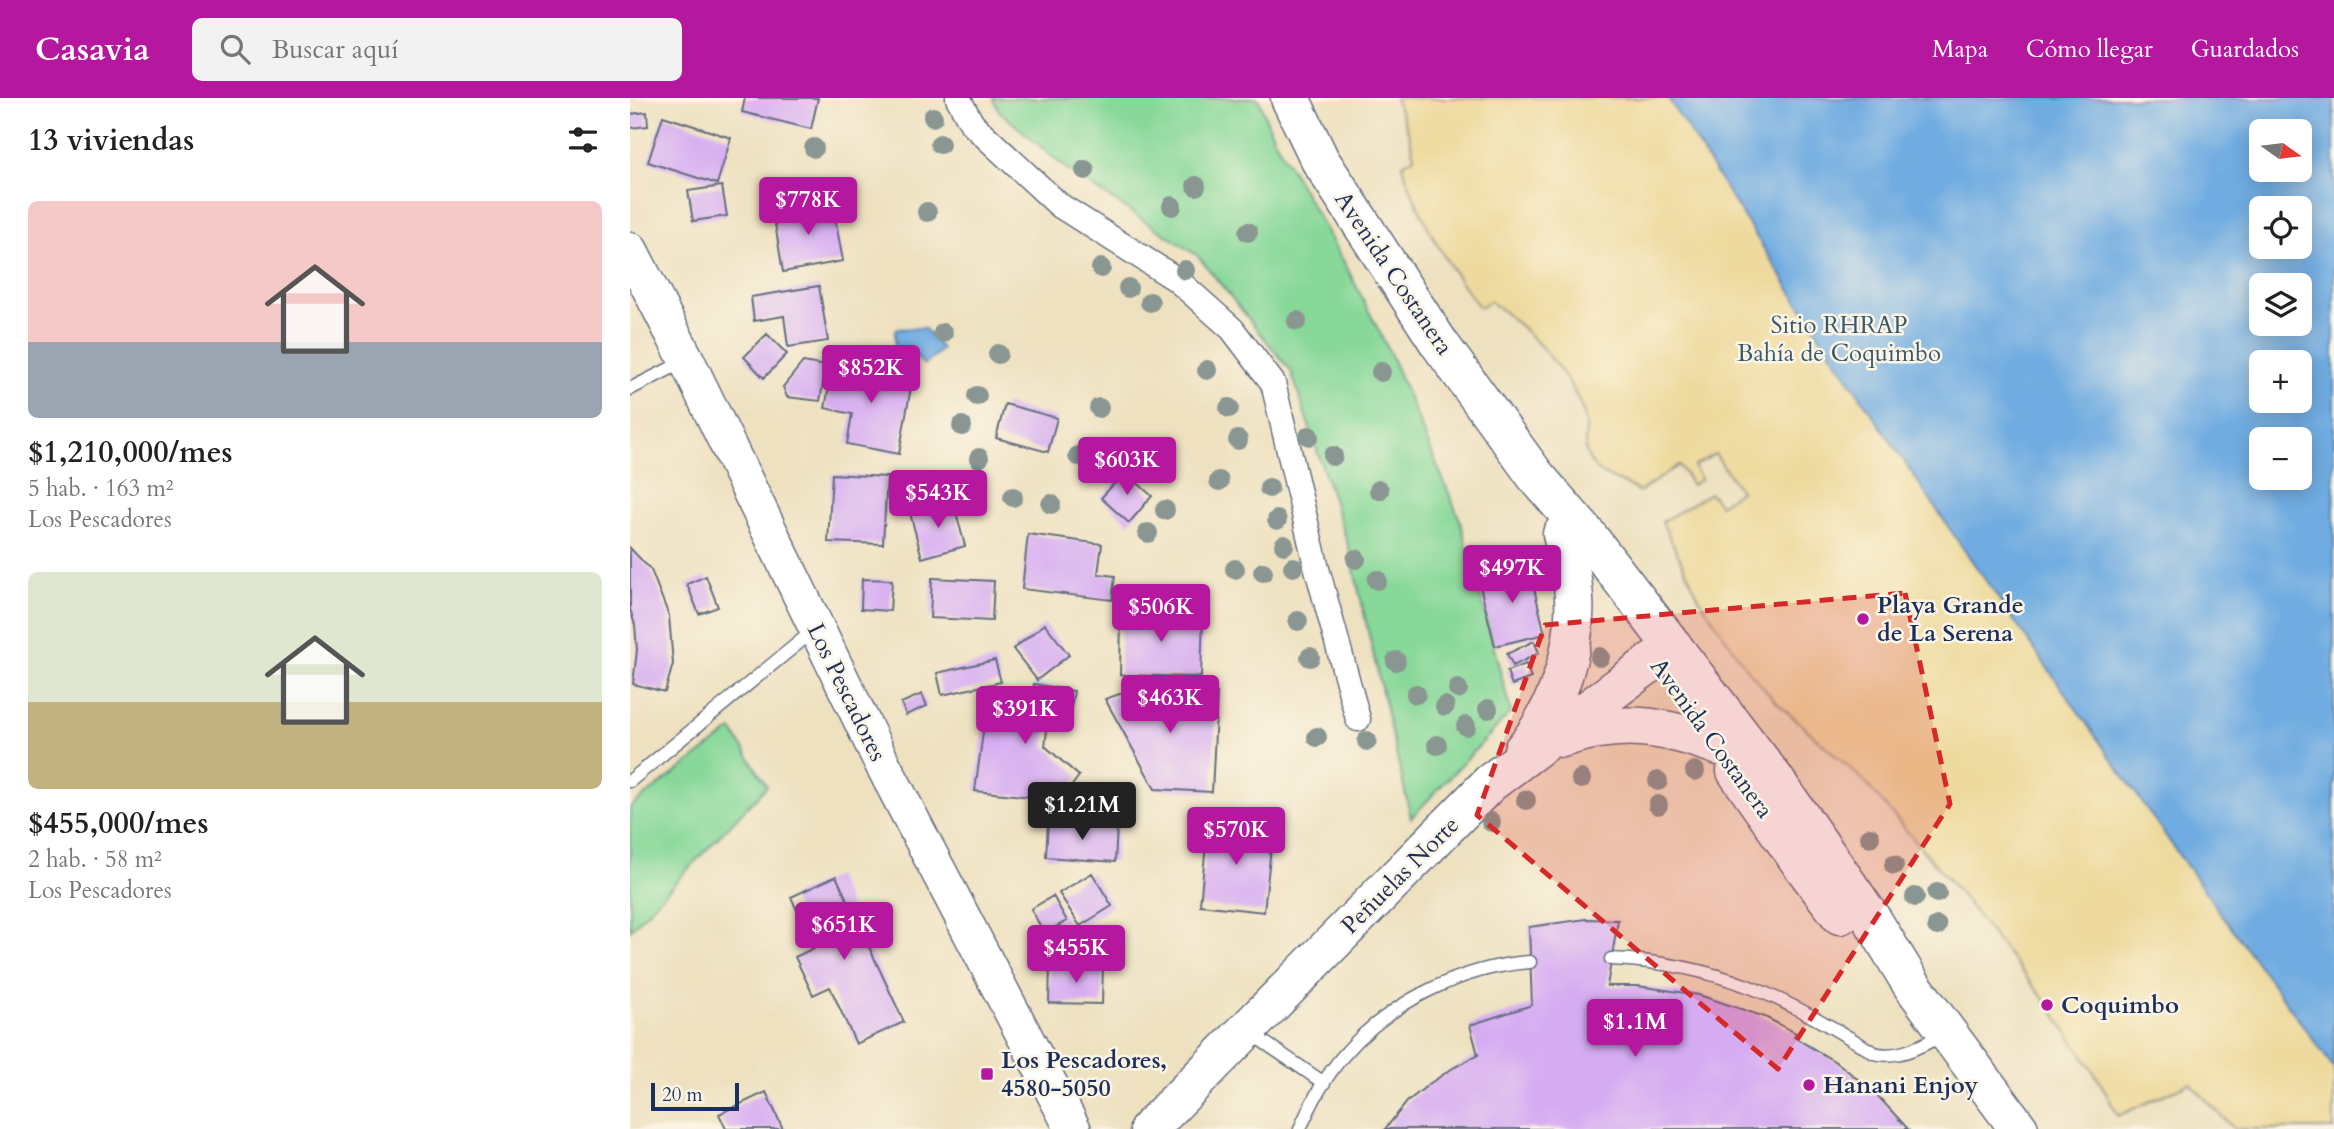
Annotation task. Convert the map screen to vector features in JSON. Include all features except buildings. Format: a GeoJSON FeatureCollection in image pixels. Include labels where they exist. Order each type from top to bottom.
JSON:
{"type":"FeatureCollection","features":[{"type":"Feature","properties":{"kind":"main road","name":"Avenida Costanera"},"geometry":{"type":"LineString","coordinates":[[1290,98],[1320,160],[1350,210],[1439,343],[1535,475],[1588,536],[1664,653],[1718,746],[1829,902],[1859,937],[1912,985]]}},
{"type":"Feature","properties":{"kind":"main road","name":"Avenida Costanera"},"geometry":{"type":"LineString","coordinates":[[1535,475],[1547,506],[1579,560],[1773,777],[1873,921],[1912,985],[2019,1129]]}},
{"type":"Feature","properties":{"kind":"main road"},"geometry":{"type":"LineString","coordinates":[[1490,783],[1527,745],[1554,699],[1563,674],[1574,614],[1573,588],[1562,534]]}},
{"type":"Feature","properties":{"kind":"main road","name":"Peñuelas Norte"},"geometry":{"type":"LineString","coordinates":[[1151,1128],[1490,783],[1664,653]]}},
{"type":"Feature","properties":{"kind":"main road"},"geometry":{"type":"LineString","coordinates":[[1535,751],[1584,731],[1622,726],[1661,728],[1687,734],[1718,746]]}},
{"type":"Feature","properties":{"kind":"street"},"geometry":{"type":"LineString","coordinates":[[958,98],[972,124],[1059,205],[1175,279],[1232,330],[1273,383],[1316,565],[1359,719]]}},
{"type":"Feature","properties":{"kind":"street","name":"Los Pescadores"},"geometry":{"type":"LineString","coordinates":[[630,250],[687,360],[881,761],[1073,1129]]}},
{"type":"Feature","properties":{"kind":"lane"},"geometry":{"type":"LineString","coordinates":[[630,389],[687,360]]}},
{"type":"Feature","properties":{"kind":"lane"},"geometry":{"type":"LineString","coordinates":[[630,781],[816,628]]}},
{"type":"Feature","properties":{"kind":"lane"},"geometry":{"type":"LineString","coordinates":[[1611,959],[1691,968],[1748,985],[1802,1009],[1874,1053],[1884,1056],[1907,1051],[1947,1032]]}},
{"type":"Feature","properties":{"kind":"lane"},"geometry":{"type":"LineString","coordinates":[[1300,1129],[1324,1083],[1342,1057],[1361,1037],[1401,1007],[1445,984],[1468,976],[1531,962]]}},
{"type":"Feature","properties":{"kind":"lane"},"geometry":{"type":"LineString","coordinates":[[1246,1031],[1324,1083]]}},
{"type":"Feature","properties":{"kind":"highlighted area"},"geometry":{"type":"Polygon","coordinates":[[[1905,593],[1950,804],[1778,1069],[1477,815],[1545,625],[1905,593]]]}},
{"type":"Feature","properties":{"kind":"green space"},"geometry":{"type":"Polygon","coordinates":[[[993,98],[1258,98],[1274,139],[1346,266],[1390,353],[1460,520],[1511,712],[1411,818],[1349,548],[1291,371],[1198,256],[1069,171],[999,111],[993,98]]]}},
{"type":"Feature","properties":{"kind":"green space"},"geometry":{"type":"Polygon","coordinates":[[[732,730],[767,786],[630,930],[630,807],[732,730]]]}},
{"type":"Feature","properties":{"kind":"sand","name":"Playa Grande de La Serena"},"geometry":{"type":"Polygon","coordinates":[[[1395,98],[1668,98],[1821,338],[1958,541],[2211,900],[2334,1068],[2334,1129],[2234,1129],[2190,1083],[2118,1116],[2099,1080],[2051,1008],[1957,890],[1864,781],[1774,700],[1746,668],[1701,602],[1662,522],[1710,493],[1720,505],[1740,491],[1715,454],[1694,466],[1701,479],[1692,485],[1679,465],[1639,492],[1603,474],[1593,465],[1586,452],[1585,418],[1579,401],[1559,368],[1533,338],[1490,301],[1480,308],[1435,240],[1402,165],[1414,157],[1409,134],[1395,98]]]}},
{"type":"Feature","properties":{"kind":"water"},"geometry":{"type":"Polygon","coordinates":[[[1668,98],[2334,98],[2334,1068],[2211,900],[1958,541],[1821,338],[1668,98]]]}},
{"type":"Feature","properties":{"kind":"water"},"geometry":{"type":"Polygon","coordinates":[[[924,328],[942,349],[924,365],[914,354],[895,349],[895,329],[924,328]]]}},
{"type":"Feature","properties":{"kind":"place","name":"Playa Grande de La Serena"},"geometry":{"type":"Point","coordinates":[1863,619]}},
{"type":"Feature","properties":{"kind":"place","name":"Coquimbo"},"geometry":{"type":"Point","coordinates":[2047,1005]}},
{"type":"Feature","properties":{"kind":"place","name":"Los Pescadores, 4580-5050"},"geometry":{"type":"Point","coordinates":[987,1074]}},
{"type":"Feature","properties":{"kind":"place","name":"Hanani Enjoy"},"geometry":{"type":"Point","coordinates":[1809,1085]}},
{"type":"Feature","properties":{"kind":"park label","name":"Sitio RHRAP Bahía de Coquimbo"},"geometry":{"type":"Point","coordinates":[1839,339]}}]}
